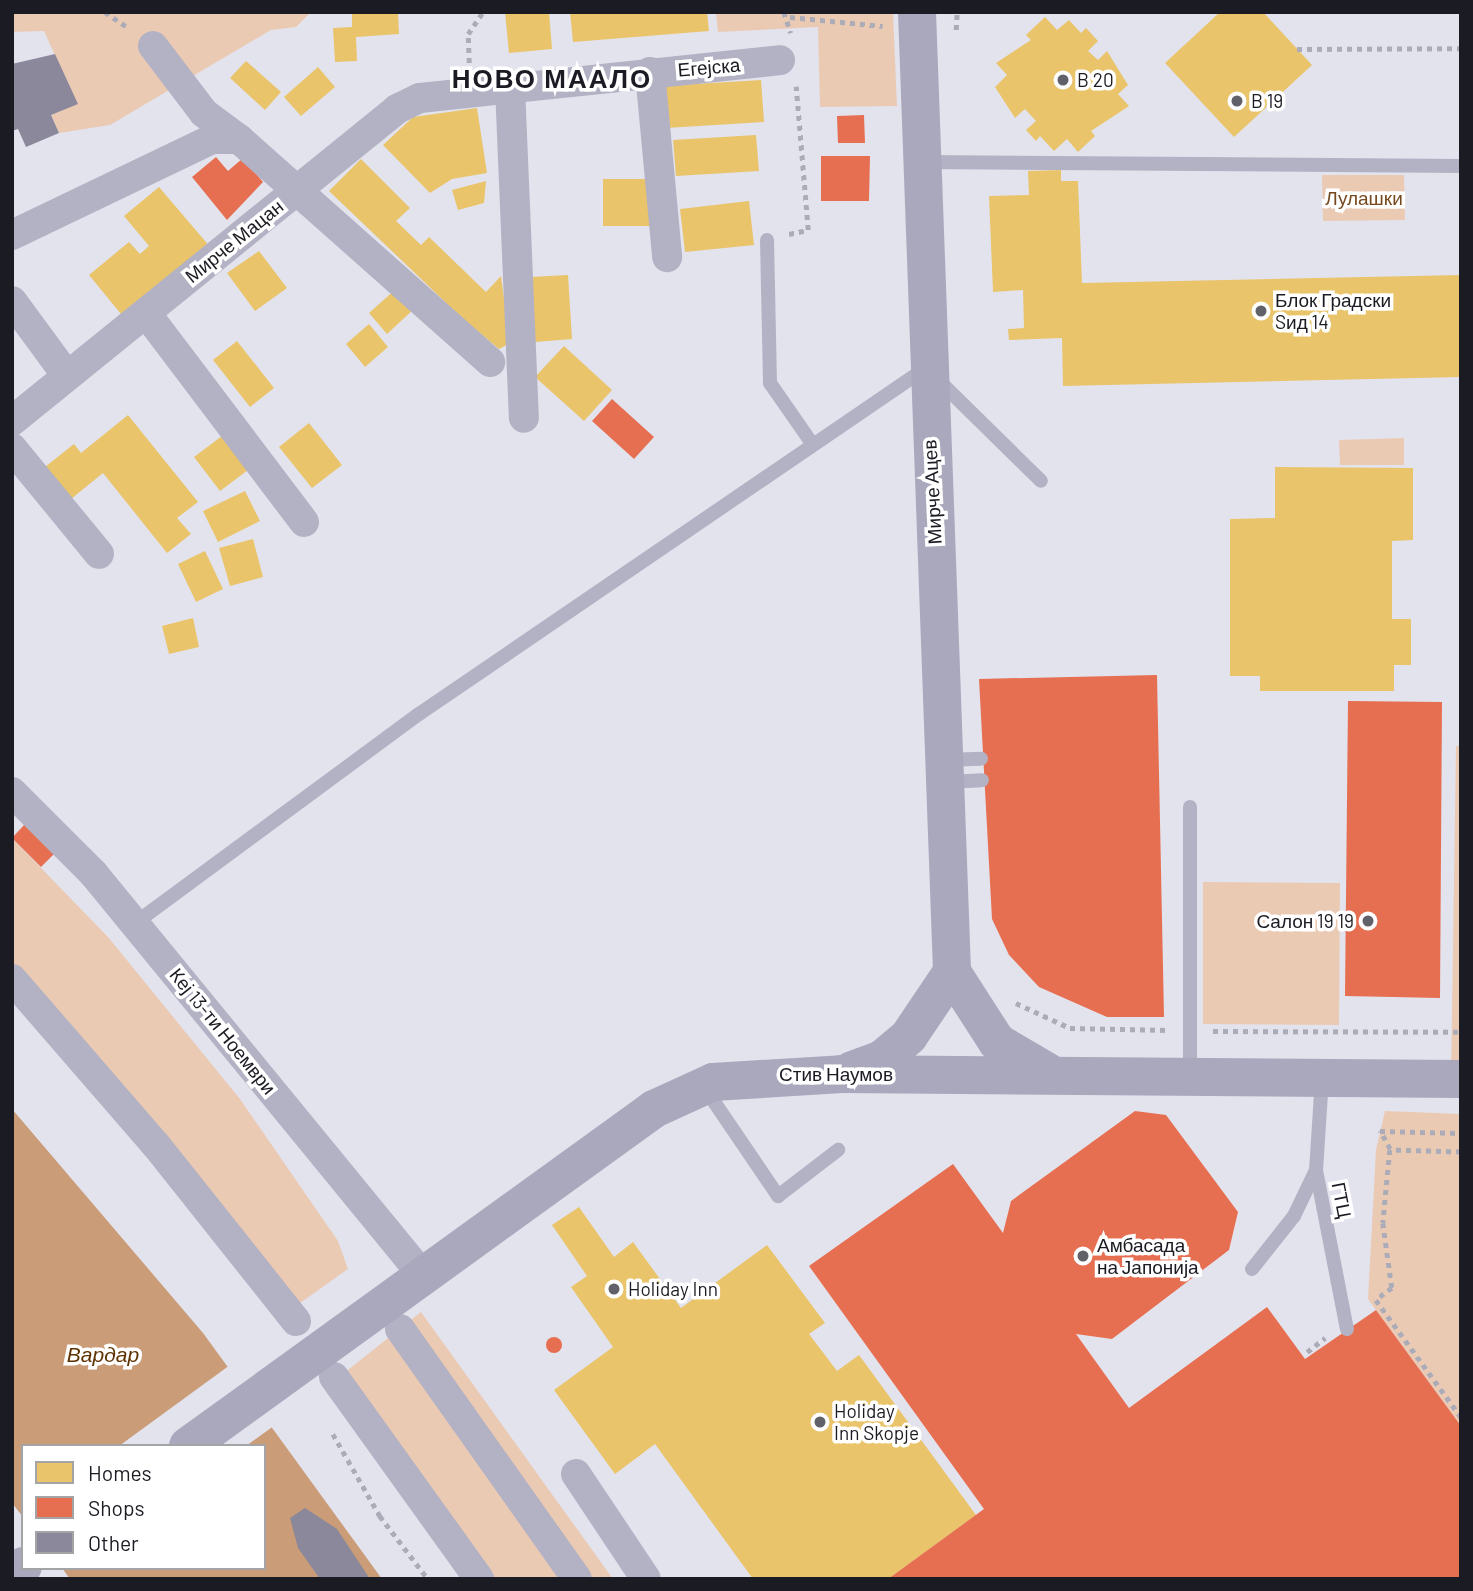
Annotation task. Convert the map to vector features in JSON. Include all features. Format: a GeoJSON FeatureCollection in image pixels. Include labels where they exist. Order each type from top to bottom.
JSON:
{"type":"FeatureCollection","features":[{"type":"Feature","properties":{"kind":"street","name":"Мирче Ацев"},"geometry":{"type":"LineString","coordinates":[[905,20],[922,162],[926,368],[963,770],[952,972]]}},
{"type":"Feature","properties":{"kind":"street"},"geometry":{"type":"LineString","coordinates":[[153,46],[204,113],[239,139],[293,193],[490,362]]}},
{"type":"Feature","properties":{"kind":"street","name":"Егејска"},"geometry":{"type":"LineString","coordinates":[[470,90],[789,57]]}},
{"type":"Feature","properties":{"kind":"street"},"geometry":{"type":"LineString","coordinates":[[650,72],[667,257]]}},
{"type":"Feature","properties":{"kind":"street"},"geometry":{"type":"LineString","coordinates":[[510,87],[524,418]]}},
{"type":"Feature","properties":{"kind":"street","name":"Мирче Мацан"},"geometry":{"type":"LineString","coordinates":[[12,421],[397,109],[420,98],[470,90]]}},
{"type":"Feature","properties":{"kind":"street"},"geometry":{"type":"LineString","coordinates":[[12,234],[212,139],[239,139]]}},
{"type":"Feature","properties":{"kind":"street"},"geometry":{"type":"LineString","coordinates":[[12,301],[68,376]]}},
{"type":"Feature","properties":{"kind":"street"},"geometry":{"type":"LineString","coordinates":[[146,313],[304,522]]}},
{"type":"Feature","properties":{"kind":"street"},"geometry":{"type":"LineString","coordinates":[[12,448],[99,554]]}},
{"type":"Feature","properties":{"kind":"street","name":"Кеј 13-ти Ноември"},"geometry":{"type":"LineString","coordinates":[[12,792],[134,924],[425,1278]]}},
{"type":"Feature","properties":{"kind":"street"},"geometry":{"type":"LineString","coordinates":[[842,1074],[893,1051],[952,972],[997,1042],[1020,1061],[1057,1075]]}},
{"type":"Feature","properties":{"kind":"street"},"geometry":{"type":"LineString","coordinates":[[12,979],[156,1145],[296,1321]]}},
{"type":"Feature","properties":{"kind":"street","name":"Стив Наумов"},"geometry":{"type":"LineString","coordinates":[[191,1444],[317,1371],[425,1278],[654,1109],[703,1086],[757,1075],[842,1074],[1461,1079]]}},
{"type":"Feature","properties":{"kind":"street"},"geometry":{"type":"LineString","coordinates":[[400,1329],[577,1579]]}},
{"type":"Feature","properties":{"kind":"street"},"geometry":{"type":"LineString","coordinates":[[317,1371],[479,1579]]}},
{"type":"Feature","properties":{"kind":"street"},"geometry":{"type":"LineString","coordinates":[[576,1474],[646,1579]]}},
{"type":"Feature","properties":{"kind":"lane"},"geometry":{"type":"LineString","coordinates":[[922,162],[1461,166]]}},
{"type":"Feature","properties":{"kind":"lane"},"geometry":{"type":"LineString","coordinates":[[768,240],[770,383],[811,442]]}},
{"type":"Feature","properties":{"kind":"lane"},"geometry":{"type":"LineString","coordinates":[[134,924],[419,714],[760,485],[811,442],[926,368],[1041,481]]}},
{"type":"Feature","properties":{"kind":"lane"},"geometry":{"type":"LineString","coordinates":[[1190,807],[1190,1076]]}},
{"type":"Feature","properties":{"kind":"lane","name":"ГТЦ"},"geometry":{"type":"LineString","coordinates":[[1322,1077],[1317,1170],[1347,1329]]}},
{"type":"Feature","properties":{"kind":"lane"},"geometry":{"type":"LineString","coordinates":[[703,1086],[778,1196],[838,1150]]}},
{"type":"Feature","properties":{"kind":"lane"},"geometry":{"type":"LineString","coordinates":[[1252,1269],[1294,1216],[1317,1170]]}},
{"type":"Feature","properties":{"kind":"path"},"geometry":{"type":"LineString","coordinates":[[470,90],[468,34],[483,12]]}},
{"type":"Feature","properties":{"kind":"path"},"geometry":{"type":"LineString","coordinates":[[784,12],[790,17],[905,20]]}},
{"type":"Feature","properties":{"kind":"path"},"geometry":{"type":"LineString","coordinates":[[956,38],[957,12]]}},
{"type":"Feature","properties":{"kind":"path"},"geometry":{"type":"LineString","coordinates":[[768,240],[808,230],[789,57],[790,17]]}},
{"type":"Feature","properties":{"kind":"path"},"geometry":{"type":"LineString","coordinates":[[1297,49],[1461,48]]}},
{"type":"Feature","properties":{"kind":"path"},"geometry":{"type":"LineString","coordinates":[[1013,1001],[1070,1028],[1461,1032]]}},
{"type":"Feature","properties":{"kind":"path"},"geometry":{"type":"LineString","coordinates":[[1461,1133],[1380,1132],[1390,1150],[1383,1223],[1392,1288],[1376,1300],[1461,1417]]}},
{"type":"Feature","properties":{"kind":"path"},"geometry":{"type":"LineString","coordinates":[[1390,1150],[1461,1152]]}},
{"type":"Feature","properties":{"kind":"path"},"geometry":{"type":"LineString","coordinates":[[330,1428],[380,1516],[428,1579]]}},
{"type":"Feature","properties":{"kind":"green space"},"geometry":{"type":"Polygon","coordinates":[[[12,12],[311,12],[296,27],[271,30],[110,125],[59,133],[51,115],[77,104],[44,31],[12,32],[12,12]]]}},
{"type":"Feature","properties":{"kind":"green space"},"geometry":{"type":"Polygon","coordinates":[[[716,12],[893,12],[897,106],[820,107],[818,27],[718,32],[716,12]]]}},
{"type":"Feature","properties":{"kind":"green space","name":"Лулашки"},"geometry":{"type":"Polygon","coordinates":[[[1322,175],[1404,175],[1405,220],[1323,221],[1322,175]]]}},
{"type":"Feature","properties":{"kind":"green space"},"geometry":{"type":"Polygon","coordinates":[[[1404,438],[1404,465],[1340,465],[1339,440],[1404,438]]]}},
{"type":"Feature","properties":{"kind":"green space"},"geometry":{"type":"Polygon","coordinates":[[[1456,746],[1461,746],[1461,1079],[1451,1079],[1456,746]]]}},
{"type":"Feature","properties":{"kind":"green space"},"geometry":{"type":"Polygon","coordinates":[[[12,838],[108,937],[240,1099],[338,1241],[348,1269],[279,1318],[12,992],[12,838]]]}},
{"type":"Feature","properties":{"kind":"green space"},"geometry":{"type":"Polygon","coordinates":[[[1203,882],[1340,883],[1339,1025],[1203,1024],[1203,882]]]}},
{"type":"Feature","properties":{"kind":"green space"},"geometry":{"type":"Polygon","coordinates":[[[1385,1111],[1461,1114],[1461,1426],[1368,1299],[1376,1150],[1385,1111]]]}},
{"type":"Feature","properties":{"kind":"green space"},"geometry":{"type":"Polygon","coordinates":[[[421,1312],[613,1579],[493,1579],[344,1373],[421,1312]]]}},
{"type":"Feature","properties":{"kind":"water","name":"Вардар"},"geometry":{"type":"Polygon","coordinates":[[[12,1109],[203,1333],[382,1579],[70,1579],[63,1570],[266,1570],[266,1444],[21,1444],[21,1514],[12,1503],[12,1109]]]}},
{"type":"Feature","properties":{"kind":"pier"},"geometry":{"type":"Polygon","coordinates":[[[230,1365],[275,1425],[249,1444],[122,1444],[230,1365]]]}},
{"type":"Feature","properties":{"kind":"building: Homes"},"geometry":{"type":"Polygon","coordinates":[[[352,12],[398,12],[399,34],[356,37],[357,61],[335,62],[333,28],[352,27],[352,12]]]}},
{"type":"Feature","properties":{"kind":"building: Homes"},"geometry":{"type":"Polygon","coordinates":[[[505,12],[549,12],[552,49],[509,53],[505,12]]]}},
{"type":"Feature","properties":{"kind":"building: Homes"},"geometry":{"type":"Polygon","coordinates":[[[570,12],[707,12],[709,31],[573,42],[570,12]]]}},
{"type":"Feature","properties":{"kind":"building: Homes","name":"B 19"},"geometry":{"type":"Polygon","coordinates":[[[1220,12],[1263,12],[1312,65],[1234,137],[1165,63],[1220,12]]]}},
{"type":"Feature","properties":{"kind":"building: Homes","name":"B 20"},"geometry":{"type":"Polygon","coordinates":[[[1045,17],[1057,30],[1069,20],[1081,33],[1086,28],[1098,41],[1088,51],[1098,60],[1107,51],[1128,85],[1118,94],[1129,106],[1091,131],[1095,136],[1078,152],[1067,139],[1054,151],[1040,136],[1036,141],[1026,130],[1036,121],[1025,109],[1015,118],[995,87],[1007,75],[996,63],[1031,40],[1026,35],[1045,17]]]}},
{"type":"Feature","properties":{"kind":"building: Homes"},"geometry":{"type":"Polygon","coordinates":[[[246,61],[281,92],[265,110],[230,78],[246,61]]]}},
{"type":"Feature","properties":{"kind":"building: Homes"},"geometry":{"type":"Polygon","coordinates":[[[318,67],[335,87],[301,116],[284,97],[318,67]]]}},
{"type":"Feature","properties":{"kind":"building: Homes"},"geometry":{"type":"Polygon","coordinates":[[[761,80],[764,122],[666,128],[662,86],[761,80]]]}},
{"type":"Feature","properties":{"kind":"building: Homes"},"geometry":{"type":"Polygon","coordinates":[[[477,108],[487,173],[452,179],[430,193],[383,145],[413,117],[477,108]]]}},
{"type":"Feature","properties":{"kind":"building: Homes"},"geometry":{"type":"Polygon","coordinates":[[[756,135],[759,171],[676,176],[673,140],[756,135]]]}},
{"type":"Feature","properties":{"kind":"building: Homes"},"geometry":{"type":"Polygon","coordinates":[[[361,159],[410,208],[396,221],[421,245],[429,237],[486,292],[501,276],[510,343],[499,349],[462,318],[329,191],[361,159]]]}},
{"type":"Feature","properties":{"kind":"building: Homes","name":"Блок Градски Sид 14"},"geometry":{"type":"Polygon","coordinates":[[[1061,170],[1061,181],[1078,181],[1082,283],[1461,275],[1461,377],[1063,386],[1062,338],[1009,340],[1008,329],[1024,328],[1023,290],[993,292],[989,196],[1029,195],[1028,171],[1061,170]]]}},
{"type":"Feature","properties":{"kind":"building: Homes"},"geometry":{"type":"Polygon","coordinates":[[[603,179],[650,179],[650,226],[603,226],[603,179]]]}},
{"type":"Feature","properties":{"kind":"building: Homes"},"geometry":{"type":"Polygon","coordinates":[[[486,181],[484,203],[458,210],[452,190],[486,181]]]}},
{"type":"Feature","properties":{"kind":"building: Homes"},"geometry":{"type":"Polygon","coordinates":[[[159,187],[211,248],[121,314],[89,275],[129,242],[140,254],[149,246],[124,216],[159,187]]]}},
{"type":"Feature","properties":{"kind":"building: Homes"},"geometry":{"type":"Polygon","coordinates":[[[749,201],[754,245],[685,252],[680,209],[749,201]]]}},
{"type":"Feature","properties":{"kind":"building: Homes"},"geometry":{"type":"Polygon","coordinates":[[[259,251],[287,288],[255,311],[227,273],[259,251]]]}},
{"type":"Feature","properties":{"kind":"building: Homes"},"geometry":{"type":"Polygon","coordinates":[[[568,275],[572,339],[535,342],[530,277],[568,275]]]}},
{"type":"Feature","properties":{"kind":"building: Homes"},"geometry":{"type":"Polygon","coordinates":[[[397,288],[415,308],[387,334],[369,313],[397,288]]]}},
{"type":"Feature","properties":{"kind":"building: Homes"},"geometry":{"type":"Polygon","coordinates":[[[369,324],[388,347],[365,367],[346,344],[369,324]]]}},
{"type":"Feature","properties":{"kind":"building: Homes"},"geometry":{"type":"Polygon","coordinates":[[[237,341],[274,388],[250,407],[213,360],[237,341]]]}},
{"type":"Feature","properties":{"kind":"building: Homes"},"geometry":{"type":"Polygon","coordinates":[[[564,346],[612,390],[584,421],[535,377],[564,346]]]}},
{"type":"Feature","properties":{"kind":"building: Homes"},"geometry":{"type":"Polygon","coordinates":[[[128,415],[198,502],[177,518],[191,534],[167,553],[103,473],[71,499],[45,467],[74,444],[81,453],[128,415]]]}},
{"type":"Feature","properties":{"kind":"building: Homes"},"geometry":{"type":"Polygon","coordinates":[[[309,423],[342,465],[312,488],[279,447],[309,423]]]}},
{"type":"Feature","properties":{"kind":"building: Homes"},"geometry":{"type":"Polygon","coordinates":[[[222,436],[248,470],[220,491],[194,457],[222,436]]]}},
{"type":"Feature","properties":{"kind":"building: Homes"},"geometry":{"type":"Polygon","coordinates":[[[1275,467],[1413,468],[1413,540],[1392,541],[1392,619],[1411,619],[1411,665],[1394,665],[1394,691],[1260,691],[1260,676],[1230,676],[1230,519],[1275,518],[1275,467]]]}},
{"type":"Feature","properties":{"kind":"building: Homes"},"geometry":{"type":"Polygon","coordinates":[[[245,491],[260,521],[218,542],[203,511],[245,491]]]}},
{"type":"Feature","properties":{"kind":"building: Homes"},"geometry":{"type":"Polygon","coordinates":[[[253,539],[263,577],[230,586],[219,548],[253,539]]]}},
{"type":"Feature","properties":{"kind":"building: Homes"},"geometry":{"type":"Polygon","coordinates":[[[205,551],[223,589],[196,602],[178,564],[205,551]]]}},
{"type":"Feature","properties":{"kind":"building: Homes"},"geometry":{"type":"Polygon","coordinates":[[[193,618],[199,647],[169,654],[162,626],[193,618]]]}},
{"type":"Feature","properties":{"kind":"building: Homes","name":"Holiday Inn Skopje"},"geometry":{"type":"Polygon","coordinates":[[[579,1207],[614,1257],[633,1242],[681,1308],[767,1245],[825,1323],[809,1334],[837,1371],[859,1355],[976,1515],[888,1579],[753,1579],[655,1444],[615,1474],[554,1390],[613,1347],[571,1287],[587,1276],[552,1225],[579,1207]]]}},
{"type":"Feature","properties":{"kind":"building: Shops"},"geometry":{"type":"Polygon","coordinates":[[[864,115],[865,143],[838,143],[837,116],[864,115]]]}},
{"type":"Feature","properties":{"kind":"building: Shops"},"geometry":{"type":"Polygon","coordinates":[[[821,156],[870,156],[869,201],[821,201],[821,156]]]}},
{"type":"Feature","properties":{"kind":"building: Shops"},"geometry":{"type":"Polygon","coordinates":[[[216,157],[228,171],[243,158],[263,182],[227,220],[192,177],[216,157]]]}},
{"type":"Feature","properties":{"kind":"building: Shops"},"geometry":{"type":"Polygon","coordinates":[[[612,399],[654,437],[634,459],[592,421],[612,399]]]}},
{"type":"Feature","properties":{"kind":"building: Shops"},"geometry":{"type":"Polygon","coordinates":[[[1157,675],[1164,1017],[1107,1017],[1039,987],[1009,955],[992,919],[979,679],[1157,675]]]}},
{"type":"Feature","properties":{"kind":"building: Shops"},"geometry":{"type":"Polygon","coordinates":[[[1348,701],[1442,702],[1440,998],[1345,996],[1348,701]]]}},
{"type":"Feature","properties":{"kind":"building: Shops"},"geometry":{"type":"Polygon","coordinates":[[[25,824],[55,853],[41,867],[12,838],[25,824]]]}},
{"type":"Feature","properties":{"kind":"building: Shops"},"geometry":{"type":"Polygon","coordinates":[[[1135,1111],[1166,1115],[1238,1212],[1229,1250],[1112,1339],[1076,1334],[1129,1408],[1267,1307],[1305,1359],[1376,1310],[1461,1426],[1461,1579],[888,1579],[984,1509],[809,1266],[953,1164],[1003,1233],[1011,1201],[1135,1111]]]}},
{"type":"Feature","properties":{"kind":"building: Shops"},"geometry":{"type":"Polygon","coordinates":[[[551,1337],[557,1337],[562,1345],[560,1351],[551,1353],[546,1348],[546,1342],[551,1337]]]}},
{"type":"Feature","properties":{"kind":"building: Other"},"geometry":{"type":"Polygon","coordinates":[[[55,54],[78,104],[51,115],[59,133],[26,147],[18,129],[12,131],[12,64],[55,54]]]}},
{"type":"Feature","properties":{"kind":"building: Other"},"geometry":{"type":"Polygon","coordinates":[[[305,1508],[337,1529],[370,1579],[320,1579],[298,1548],[290,1518],[305,1508]]]}},
{"type":"Feature","properties":{"kind":"place","name":"B 20"},"geometry":{"type":"Point","coordinates":[1063,80]}},
{"type":"Feature","properties":{"kind":"place","name":"B 19"},"geometry":{"type":"Point","coordinates":[1237,101]}},
{"type":"Feature","properties":{"kind":"place","name":"Блок Градски Sид 14"},"geometry":{"type":"Point","coordinates":[1261,311]}},
{"type":"Feature","properties":{"kind":"place","name":"Салон 19 19"},"geometry":{"type":"Point","coordinates":[1368,921]}},
{"type":"Feature","properties":{"kind":"place","name":"Амбасада на Јапонија"},"geometry":{"type":"Point","coordinates":[1083,1256]}},
{"type":"Feature","properties":{"kind":"place","name":"Holiday Inn"},"geometry":{"type":"Point","coordinates":[614,1289]}},
{"type":"Feature","properties":{"kind":"place","name":"Holiday Inn Skopje"},"geometry":{"type":"Point","coordinates":[820,1422]}},
{"type":"Feature","properties":{"kind":"district","name":"НОВО МААЛО"},"geometry":{"type":"Point","coordinates":[552,78]}}]}
